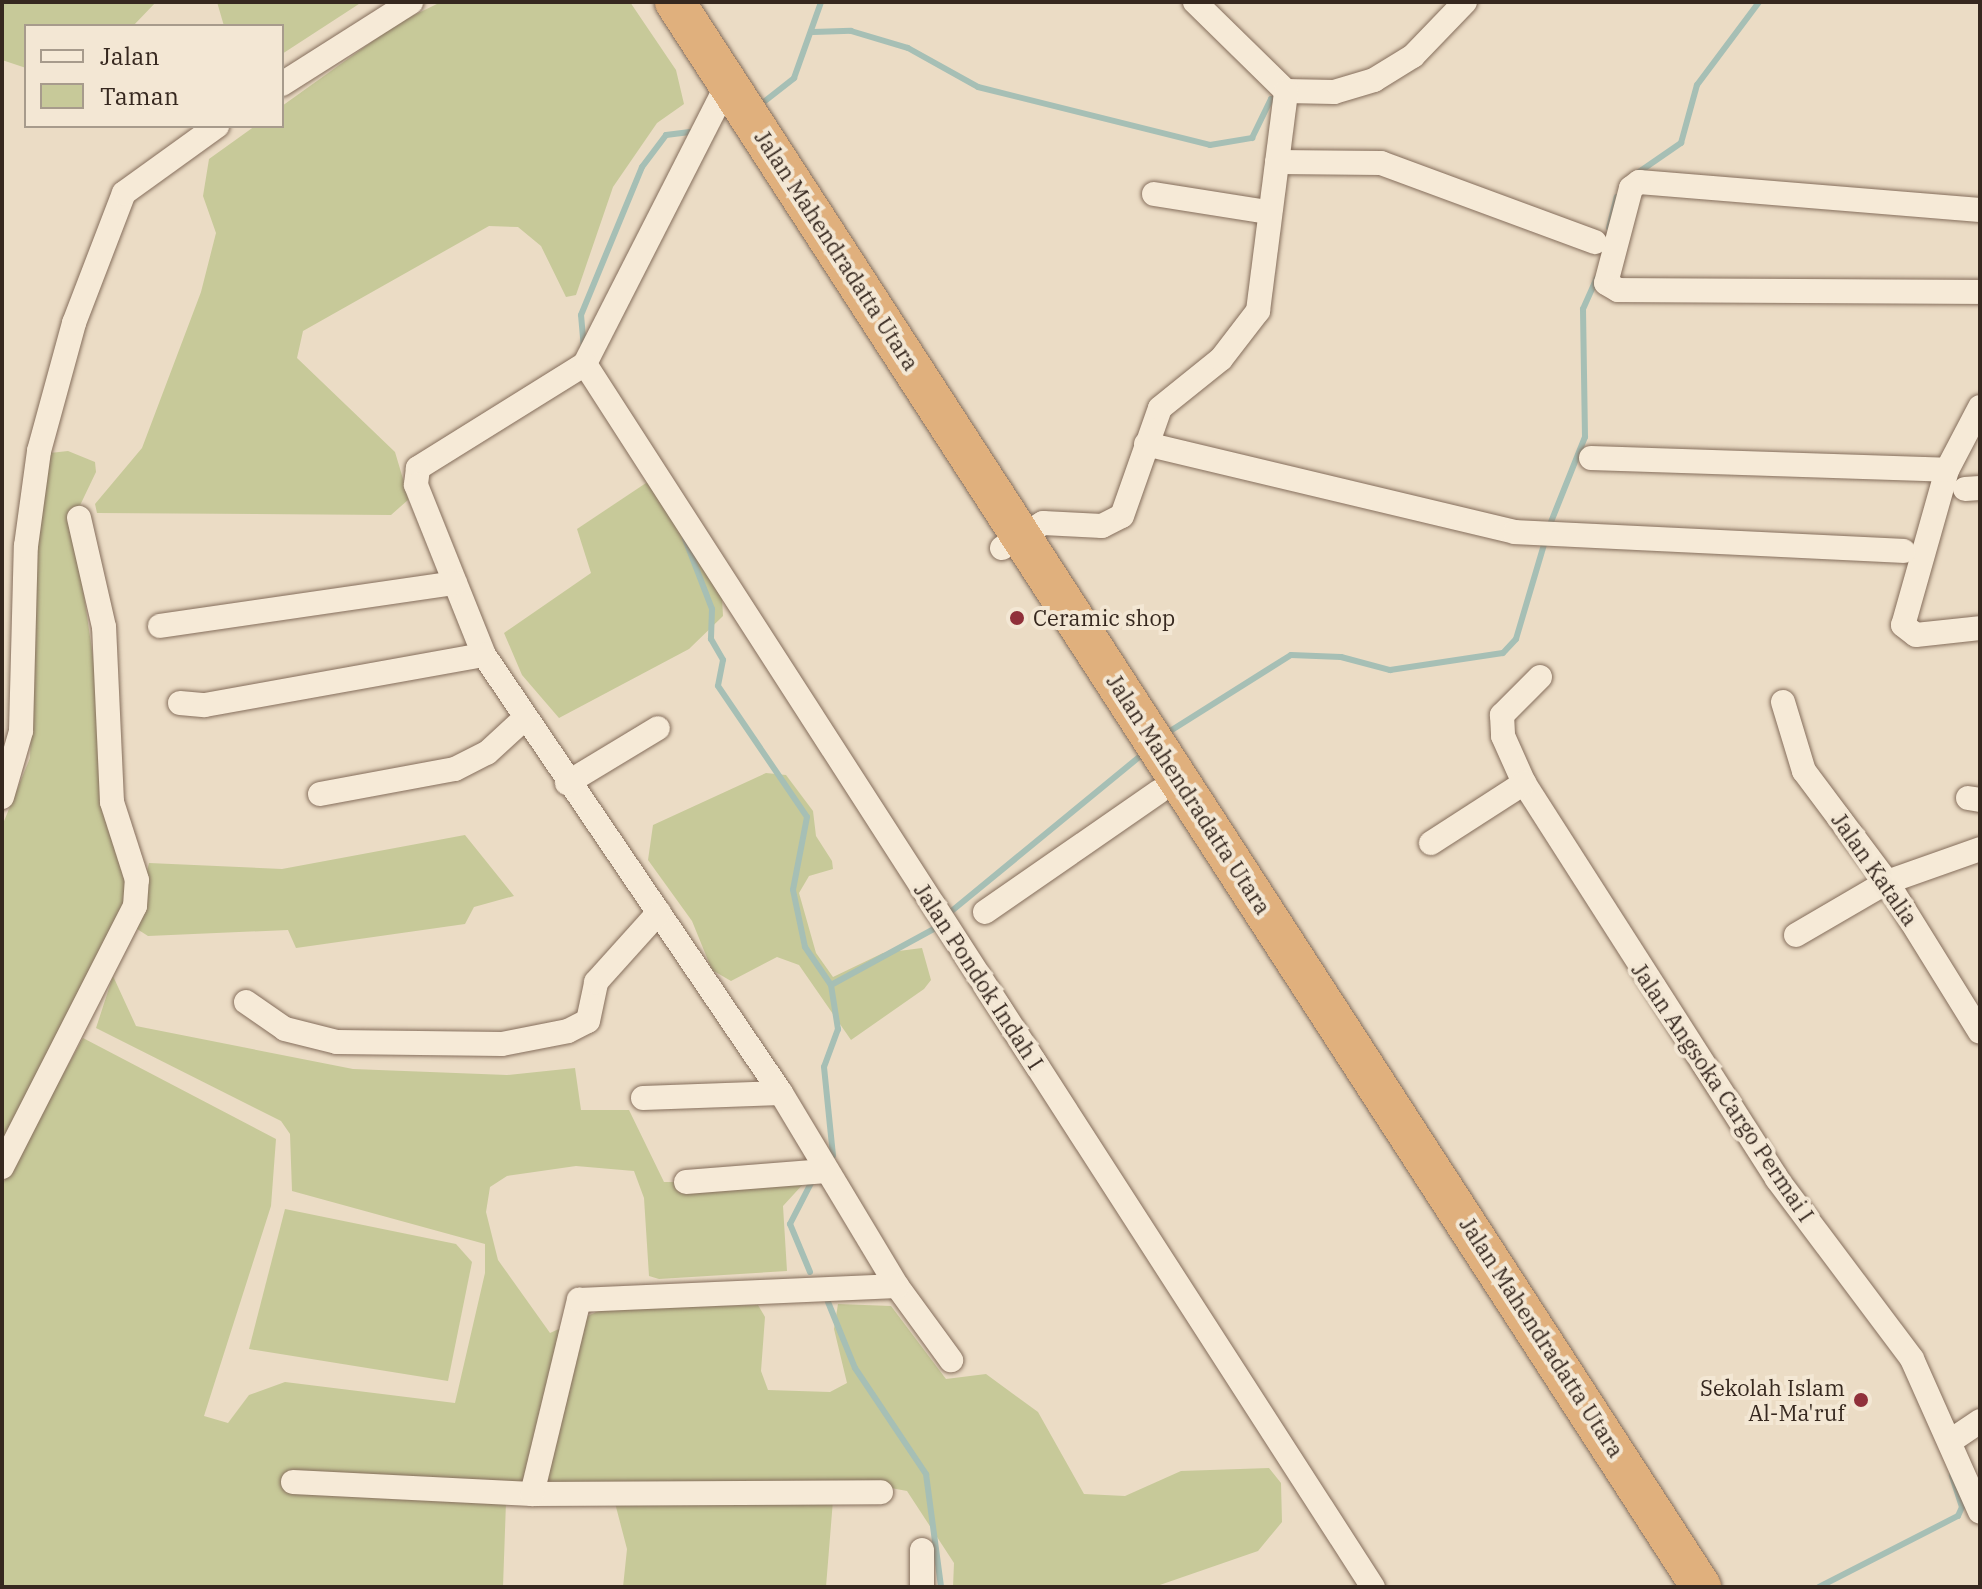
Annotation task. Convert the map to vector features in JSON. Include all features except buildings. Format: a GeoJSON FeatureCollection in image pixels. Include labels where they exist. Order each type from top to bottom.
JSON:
{"type":"FeatureCollection","features":[{"type":"Feature","properties":{"kind":"highway","name":"Jalan Mahendradatta Utara"},"geometry":{"type":"LineString","coordinates":[[648,2],[721,95],[1701,1587]]}},
{"type":"Feature","properties":{"kind":"highway","name":"Jalan Mahendradatta Utara"},"geometry":{"type":"LineString","coordinates":[[675,2],[721,95]]}},
{"type":"Feature","properties":{"kind":"highway","name":"Jalan Mahendradatta Utara"},"geometry":{"type":"LineString","coordinates":[[1012,542],[1158,792],[1671,1587]]}},
{"type":"Feature","properties":{"kind":"street"},"geometry":{"type":"LineString","coordinates":[[284,83],[411,2]]}},
{"type":"Feature","properties":{"kind":"street"},"geometry":{"type":"LineString","coordinates":[[1195,2],[1286,91],[1334,92],[1374,80],[1413,56],[1465,2]]}},
{"type":"Feature","properties":{"kind":"street"},"geometry":{"type":"LineString","coordinates":[[1012,542],[1043,523],[1102,526],[1122,516],[1160,408],[1221,359],[1258,311],[1268,212],[1286,91]]}},
{"type":"Feature","properties":{"kind":"street"},"geometry":{"type":"LineString","coordinates":[[721,95],[585,364],[418,468],[416,485],[484,655],[567,783],[659,912],[781,1093],[897,1286],[951,1360]]}},
{"type":"Feature","properties":{"kind":"street"},"geometry":{"type":"LineString","coordinates":[[2,797],[21,731],[14,545],[74,323],[124,193],[214,128]]}},
{"type":"Feature","properties":{"kind":"street"},"geometry":{"type":"LineString","coordinates":[[1277,162],[1381,163],[1595,242]]}},
{"type":"Feature","properties":{"kind":"street"},"geometry":{"type":"LineString","coordinates":[[1980,210],[1639,182],[1631,188],[1606,283],[1618,290],[1980,292]]}},
{"type":"Feature","properties":{"kind":"street"},"geometry":{"type":"LineString","coordinates":[[1154,194],[1268,212]]}},
{"type":"Feature","properties":{"kind":"street","name":"Jalan Pondok Indah I"},"geometry":{"type":"LineString","coordinates":[[585,364],[1373,1587]]}},
{"type":"Feature","properties":{"kind":"street"},"geometry":{"type":"LineString","coordinates":[[1980,407],[1947,470],[1903,625],[1916,635],[1980,628]]}},
{"type":"Feature","properties":{"kind":"street"},"geometry":{"type":"LineString","coordinates":[[1146,444],[1515,532],[1904,551]]}},
{"type":"Feature","properties":{"kind":"street"},"geometry":{"type":"LineString","coordinates":[[1591,458],[1947,470]]}},
{"type":"Feature","properties":{"kind":"street"},"geometry":{"type":"LineString","coordinates":[[2,1167],[135,906],[137,880],[112,802],[104,627],[79,518]]}},
{"type":"Feature","properties":{"kind":"street"},"geometry":{"type":"LineString","coordinates":[[160,626],[455,583]]}},
{"type":"Feature","properties":{"kind":"street"},"geometry":{"type":"LineString","coordinates":[[180,703],[205,705],[484,655]]}},
{"type":"Feature","properties":{"kind":"street","name":"Jalan Angsoka Cargo Permai I"},"geometry":{"type":"LineString","coordinates":[[1540,677],[1502,715],[1503,736],[1524,783],[1777,1179],[1912,1359],[1952,1440],[1980,1512]]}},
{"type":"Feature","properties":{"kind":"street","name":"Jalan Katalia"},"geometry":{"type":"LineString","coordinates":[[1783,702],[1804,771],[1973,1004],[1980,1032]]}},
{"type":"Feature","properties":{"kind":"street"},"geometry":{"type":"LineString","coordinates":[[320,794],[455,769],[524,719]]}},
{"type":"Feature","properties":{"kind":"street"},"geometry":{"type":"LineString","coordinates":[[567,783],[658,728]]}},
{"type":"Feature","properties":{"kind":"street"},"geometry":{"type":"LineString","coordinates":[[1431,843],[1524,783]]}},
{"type":"Feature","properties":{"kind":"street"},"geometry":{"type":"LineString","coordinates":[[985,912],[1158,792]]}},
{"type":"Feature","properties":{"kind":"street"},"geometry":{"type":"LineString","coordinates":[[1796,935],[1887,882],[1980,849]]}},
{"type":"Feature","properties":{"kind":"street"},"geometry":{"type":"LineString","coordinates":[[246,1002],[285,1029],[337,1042],[502,1044],[568,1031],[588,1021],[596,982],[659,912]]}},
{"type":"Feature","properties":{"kind":"street"},"geometry":{"type":"LineString","coordinates":[[643,1098],[781,1093]]}},
{"type":"Feature","properties":{"kind":"street"},"geometry":{"type":"LineString","coordinates":[[686,1182],[826,1171]]}},
{"type":"Feature","properties":{"kind":"street"},"geometry":{"type":"LineString","coordinates":[[532,1494],[579,1300],[897,1286]]}},
{"type":"Feature","properties":{"kind":"street"},"geometry":{"type":"LineString","coordinates":[[1952,1440],[1980,1421]]}},
{"type":"Feature","properties":{"kind":"street"},"geometry":{"type":"LineString","coordinates":[[293,1482],[532,1494],[881,1492]]}},
{"type":"Feature","properties":{"kind":"street"},"geometry":{"type":"LineString","coordinates":[[922,1550],[922,1587]]}},
{"type":"Feature","properties":{"kind":"green space"},"geometry":{"type":"Polygon","coordinates":[[[2,2],[156,2],[135,24],[24,24],[24,67],[2,60],[2,2]]]}},
{"type":"Feature","properties":{"kind":"green space"},"geometry":{"type":"Polygon","coordinates":[[[217,2],[362,2],[284,53],[284,24],[223,24],[217,2]]]}},
{"type":"Feature","properties":{"kind":"green space"},"geometry":{"type":"Polygon","coordinates":[[[441,2],[630,2],[676,70],[684,104],[657,123],[613,187],[576,295],[566,297],[541,246],[518,227],[489,226],[303,331],[297,358],[395,452],[409,499],[391,515],[97,513],[95,504],[142,448],[201,292],[216,233],[203,196],[209,159],[252,128],[284,128],[284,105],[398,23],[441,2]]]}},
{"type":"Feature","properties":{"kind":"green space"},"geometry":{"type":"Polygon","coordinates":[[[68,451],[95,462],[96,472],[73,520],[129,904],[2,1152],[2,826],[30,758],[37,547],[50,453],[68,451]]]}},
{"type":"Feature","properties":{"kind":"green space"},"geometry":{"type":"Polygon","coordinates":[[[649,481],[722,598],[723,616],[689,649],[559,718],[522,675],[504,633],[591,573],[577,529],[649,481]]]}},
{"type":"Feature","properties":{"kind":"green space"},"geometry":{"type":"Polygon","coordinates":[[[766,773],[786,775],[813,811],[816,836],[832,861],[833,869],[809,876],[799,893],[816,953],[833,977],[883,953],[922,948],[931,980],[924,989],[851,1040],[799,965],[777,957],[731,981],[712,970],[692,921],[648,860],[653,825],[766,773]]]}},
{"type":"Feature","properties":{"kind":"green space"},"geometry":{"type":"Polygon","coordinates":[[[465,835],[514,896],[474,907],[465,924],[296,948],[288,930],[148,936],[134,927],[149,863],[282,869],[465,835]]]}},
{"type":"Feature","properties":{"kind":"green space"},"geometry":{"type":"Polygon","coordinates":[[[113,976],[136,1026],[353,1069],[507,1075],[575,1068],[581,1110],[629,1110],[664,1182],[805,1182],[783,1206],[787,1271],[659,1279],[649,1276],[644,1198],[634,1171],[576,1166],[507,1176],[490,1187],[486,1212],[498,1260],[550,1333],[603,1309],[758,1305],[765,1317],[761,1371],[768,1390],[830,1392],[847,1383],[834,1329],[838,1304],[891,1306],[946,1379],[986,1374],[1038,1412],[1084,1494],[1125,1496],[1181,1471],[1269,1468],[1281,1483],[1282,1522],[1258,1551],[1154,1587],[953,1587],[954,1563],[907,1491],[864,1483],[833,1500],[826,1587],[623,1587],[627,1549],[615,1503],[506,1502],[503,1587],[2,1587],[2,1185],[83,1038],[276,1139],[271,1206],[204,1416],[228,1423],[249,1395],[285,1382],[455,1403],[485,1273],[485,1244],[292,1191],[290,1134],[281,1121],[96,1028],[113,976]]]}},
{"type":"Feature","properties":{"kind":"green space"},"geometry":{"type":"Polygon","coordinates":[[[285,1209],[456,1244],[472,1262],[448,1381],[249,1349],[285,1209]]]}},
{"type":"Feature","properties":{"kind":"waterway"},"geometry":{"type":"LineString","coordinates":[[765,101],[794,78],[821,2]]}},
{"type":"Feature","properties":{"kind":"waterway"},"geometry":{"type":"LineString","coordinates":[[1636,174],[1681,143],[1697,85],[1759,2]]}},
{"type":"Feature","properties":{"kind":"waterway"},"geometry":{"type":"LineString","coordinates":[[813,32],[851,31],[908,48],[978,87],[1210,145],[1252,138],[1271,99],[1278,99]]}},
{"type":"Feature","properties":{"kind":"waterway"},"geometry":{"type":"LineString","coordinates":[[584,349],[581,315],[642,167],[666,135],[690,132]]}},
{"type":"Feature","properties":{"kind":"waterway"},"geometry":{"type":"LineString","coordinates":[[1609,228],[1617,197]]}},
{"type":"Feature","properties":{"kind":"waterway"},"geometry":{"type":"LineString","coordinates":[[1549,527],[1585,437],[1583,309],[1597,278]]}},
{"type":"Feature","properties":{"kind":"waterway"},"geometry":{"type":"LineString","coordinates":[[1167,733],[1291,655],[1341,657],[1390,670],[1503,653],[1516,639],[1546,538]]}},
{"type":"Feature","properties":{"kind":"waterway"},"geometry":{"type":"LineString","coordinates":[[685,539],[712,609],[711,639],[723,660],[718,686],[807,817],[793,890],[805,947],[831,985],[838,1029],[824,1067],[833,1156]]}},
{"type":"Feature","properties":{"kind":"waterway"},"geometry":{"type":"LineString","coordinates":[[948,914],[1143,754]]}},
{"type":"Feature","properties":{"kind":"waterway"},"geometry":{"type":"LineString","coordinates":[[831,985],[939,926]]}},
{"type":"Feature","properties":{"kind":"waterway"},"geometry":{"type":"LineString","coordinates":[[810,1272],[790,1224],[812,1181]]}},
{"type":"Feature","properties":{"kind":"waterway"},"geometry":{"type":"LineString","coordinates":[[828,1302],[855,1368],[926,1474],[941,1587]]}},
{"type":"Feature","properties":{"kind":"waterway"},"geometry":{"type":"LineString","coordinates":[[1819,1587],[1958,1516],[1962,1507],[1952,1476]]}},
{"type":"Feature","properties":{"kind":"place","name":"Ceramic shop"},"geometry":{"type":"Point","coordinates":[1017,618]}},
{"type":"Feature","properties":{"kind":"place","name":"Sekolah Islam Al-Ma'ruf"},"geometry":{"type":"Point","coordinates":[1861,1400]}}]}
